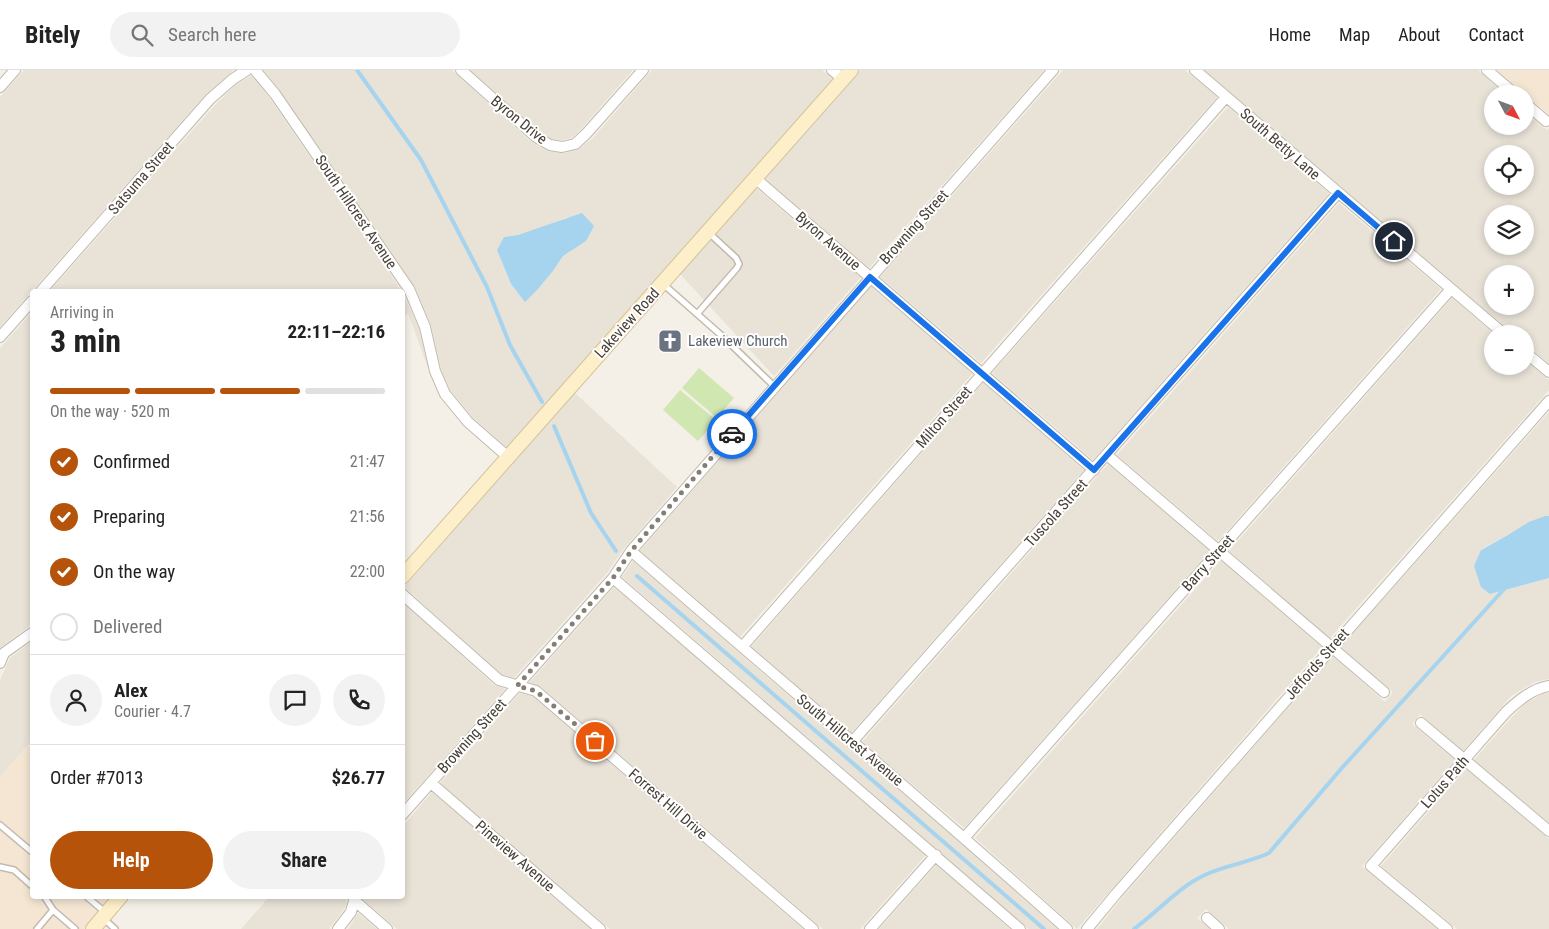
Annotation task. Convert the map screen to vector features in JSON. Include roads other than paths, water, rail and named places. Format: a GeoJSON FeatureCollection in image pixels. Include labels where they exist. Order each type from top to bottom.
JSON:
{"type":"FeatureCollection","features":[{"type":"Feature","properties":{"kind":"street"},"geometry":{"type":"LineString","coordinates":[[0,86],[15,70]]}},
{"type":"Feature","properties":{"kind":"street","name":"Satsuma Street"},"geometry":{"type":"LineString","coordinates":[[43,289],[210,99],[233,79],[247,70]]}},
{"type":"Feature","properties":{"kind":"street","name":"South Hillcrest Avenue"},"geometry":{"type":"LineString","coordinates":[[256,70],[275,94],[409,289],[425,327],[435,371],[445,394],[468,422],[508,457]]}},
{"type":"Feature","properties":{"kind":"street","name":"Byron Drive"},"geometry":{"type":"LineString","coordinates":[[461,70],[536,137],[550,145],[562,147],[575,144],[586,134],[643,70]]}},
{"type":"Feature","properties":{"kind":"street","name":"Browning Street"},"geometry":{"type":"LineString","coordinates":[[405,812],[613,578],[631,551],[1053,70]]}},
{"type":"Feature","properties":{"kind":"street","name":"South Betty Lane"},"geometry":{"type":"LineString","coordinates":[[1195,70],[1493,325]]}},
{"type":"Feature","properties":{"kind":"street"},"geometry":{"type":"LineString","coordinates":[[1488,70],[1505,85]]}},
{"type":"Feature","properties":{"kind":"street","name":"Lakeview Road"},"geometry":{"type":"LineString","coordinates":[[405,574],[708,232],[842,73]]}},
{"type":"Feature","properties":{"kind":"street","name":"Milton Street"},"geometry":{"type":"LineString","coordinates":[[742,647],[1226,97]]}},
{"type":"Feature","properties":{"kind":"street"},"geometry":{"type":"LineString","coordinates":[[1534,111],[1546,121]]}},
{"type":"Feature","properties":{"kind":"street","name":"Byron Avenue"},"geometry":{"type":"LineString","coordinates":[[755,178],[1094,470]]}},
{"type":"Feature","properties":{"kind":"street","name":"Tuscola Street"},"geometry":{"type":"LineString","coordinates":[[852,742],[1338,193]]}},
{"type":"Feature","properties":{"kind":"street","name":"Barry Street"},"geometry":{"type":"LineString","coordinates":[[965,838],[1451,289]]}},
{"type":"Feature","properties":{"kind":"street"},"geometry":{"type":"LineString","coordinates":[[0,337],[30,303]]}},
{"type":"Feature","properties":{"kind":"street"},"geometry":{"type":"LineString","coordinates":[[1534,360],[1549,372]]}},
{"type":"Feature","properties":{"kind":"street","name":"Jeffords Street"},"geometry":{"type":"LineString","coordinates":[[1087,929],[1331,647],[1549,401]]}},
{"type":"Feature","properties":{"kind":"street"},"geometry":{"type":"LineString","coordinates":[[1107,455],[1384,692]]}},
{"type":"Feature","properties":{"kind":"street","name":"South Hillcrest Avenue"},"geometry":{"type":"LineString","coordinates":[[631,551],[1068,929]]}},
{"type":"Feature","properties":{"kind":"street","name":"South Hillcrest Avenue"},"geometry":{"type":"LineString","coordinates":[[613,578],[1020,929]]}},
{"type":"Feature","properties":{"kind":"street","name":"Forrest Hill Drive"},"geometry":{"type":"LineString","coordinates":[[405,597],[498,680],[536,691],[813,929]]}},
{"type":"Feature","properties":{"kind":"street"},"geometry":{"type":"LineString","coordinates":[[0,663],[4,653],[30,634]]}},
{"type":"Feature","properties":{"kind":"street","name":"Lotus Path"},"geometry":{"type":"LineString","coordinates":[[1447,929],[1371,866],[1506,712],[1520,699],[1539,688],[1549,686]]}},
{"type":"Feature","properties":{"kind":"street"},"geometry":{"type":"LineString","coordinates":[[1421,723],[1549,831]]}},
{"type":"Feature","properties":{"kind":"street","name":"Pineview Avenue"},"geometry":{"type":"LineString","coordinates":[[430,783],[600,929]]}},
{"type":"Feature","properties":{"kind":"street"},"geometry":{"type":"LineString","coordinates":[[870,929],[936,855]]}},
{"type":"Feature","properties":{"kind":"street"},"geometry":{"type":"LineString","coordinates":[[93,929],[118,899]]}},
{"type":"Feature","properties":{"kind":"street"},"geometry":{"type":"LineString","coordinates":[[338,929],[351,912],[355,899],[387,929]]}},
{"type":"Feature","properties":{"kind":"street"},"geometry":{"type":"LineString","coordinates":[[1207,918],[1219,929]]}},
{"type":"Feature","properties":{"kind":"lane"},"geometry":{"type":"LineString","coordinates":[[697,314],[739,264],[736,258],[708,232]]}},
{"type":"Feature","properties":{"kind":"lane"},"geometry":{"type":"LineString","coordinates":[[662,283],[721,335],[774,386]]}},
{"type":"Feature","properties":{"kind":"lane"},"geometry":{"type":"LineString","coordinates":[[0,825],[30,850]]}},
{"type":"Feature","properties":{"kind":"lane"},"geometry":{"type":"LineString","coordinates":[[0,868],[14,870],[30,884]]}},
{"type":"Feature","properties":{"kind":"lane"},"geometry":{"type":"LineString","coordinates":[[46,899],[53,910],[75,929]]}},
{"type":"Feature","properties":{"kind":"lane"},"geometry":{"type":"LineString","coordinates":[[89,899],[115,929]]}},
{"type":"Feature","properties":{"kind":"lane"},"geometry":{"type":"LineString","coordinates":[[37,929],[53,910]]}},
{"type":"Feature","properties":{"kind":"water"},"geometry":{"type":"Polygon","coordinates":[[[582,213],[594,226],[586,241],[563,256],[553,271],[525,302],[511,284],[497,250],[504,237],[518,235],[582,213]]]}},
{"type":"Feature","properties":{"kind":"water"},"geometry":{"type":"Polygon","coordinates":[[[1549,516],[1549,578],[1490,594],[1481,587],[1474,566],[1481,550],[1529,522],[1549,516]]]}},
{"type":"Feature","properties":{"kind":"waterway"},"geometry":{"type":"LineString","coordinates":[[357,70],[421,160],[487,287],[510,345],[542,402]]}},
{"type":"Feature","properties":{"kind":"waterway"},"geometry":{"type":"LineString","coordinates":[[554,426],[591,513],[616,551]]}},
{"type":"Feature","properties":{"kind":"waterway"},"geometry":{"type":"LineString","coordinates":[[637,576],[1044,929]]}},
{"type":"Feature","properties":{"kind":"waterway"},"geometry":{"type":"LineString","coordinates":[[1134,929],[1178,892],[1197,879],[1269,853],[1341,769],[1505,588]]}},
{"type":"Feature","properties":{"kind":"place","name":"Lakeview Church"},"geometry":{"type":"Point","coordinates":[670,341]}}]}
